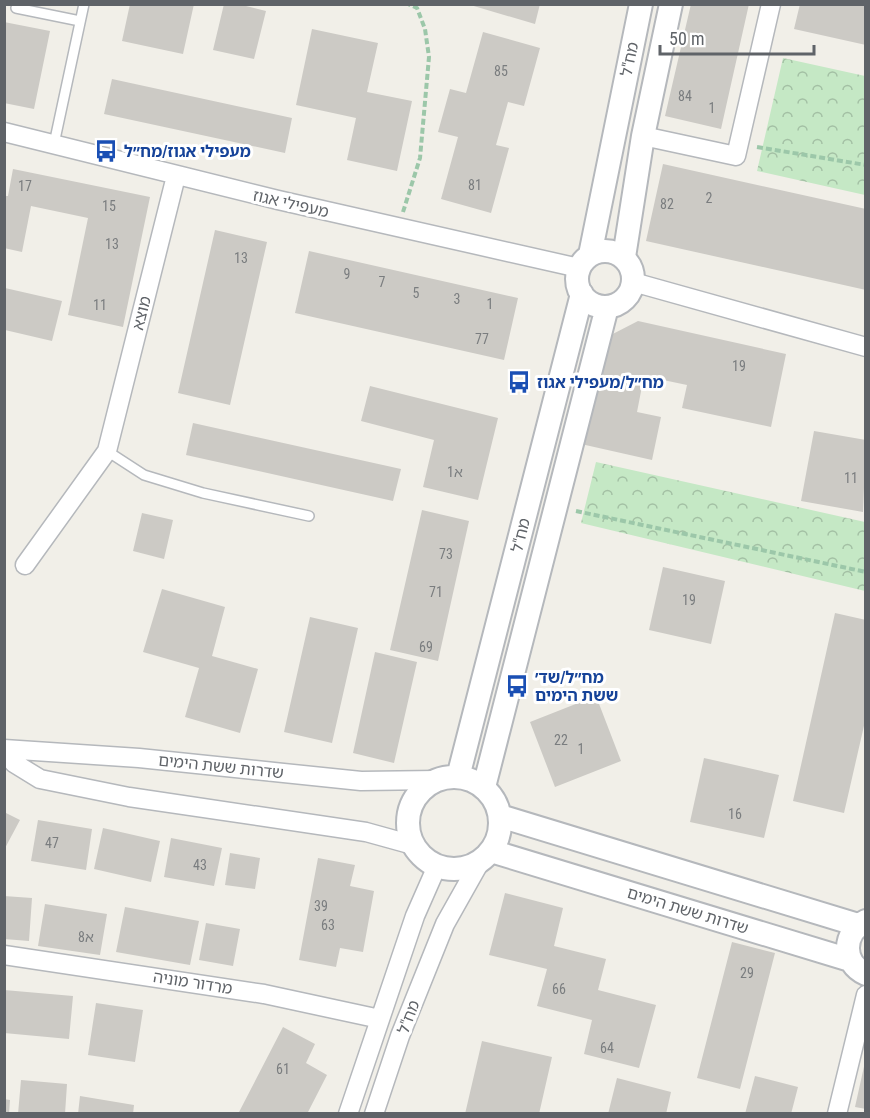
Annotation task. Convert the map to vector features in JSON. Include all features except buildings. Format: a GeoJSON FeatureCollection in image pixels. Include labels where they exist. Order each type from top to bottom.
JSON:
{"type":"FeatureCollection","features":[{"type":"Feature","properties":{"kind":"street","name":"מח\"ל"},"geometry":{"type":"LineString","coordinates":[[585,261],[641,4]]}},
{"type":"Feature","properties":{"kind":"street","name":"מח\"ל"},"geometry":{"type":"LineString","coordinates":[[624,257],[643,136],[671,4]]}},
{"type":"Feature","properties":{"kind":"street"},"geometry":{"type":"LineString","coordinates":[[643,136],[736,156],[771,4]]}},
{"type":"Feature","properties":{"kind":"street","name":"מעפילי אגוז"},"geometry":{"type":"LineString","coordinates":[[4,132],[176,176],[397,228],[585,261]]}},
{"type":"Feature","properties":{"kind":"street","name":"מוצא"},"geometry":{"type":"LineString","coordinates":[[25,566],[107,451],[176,176]]}},
{"type":"Feature","properties":{"kind":"street"},"geometry":{"type":"LineString","coordinates":[[607,250],[624,257],[633,273],[633,282],[624,299],[607,307],[597,306],[582,294],[578,286],[585,261],[607,250]]}},
{"type":"Feature","properties":{"kind":"street"},"geometry":{"type":"LineString","coordinates":[[633,282],[866,347]]}},
{"type":"Feature","properties":{"kind":"street","name":"מח\"ל"},"geometry":{"type":"LineString","coordinates":[[447,778],[582,294]]}},
{"type":"Feature","properties":{"kind":"street","name":"מח\"ל"},"geometry":{"type":"LineString","coordinates":[[484,787],[607,307]]}},
{"type":"Feature","properties":{"kind":"street","name":"שדרות ששת הימים"},"geometry":{"type":"LineString","coordinates":[[4,750],[139,758],[361,781],[447,778]]}},
{"type":"Feature","properties":{"kind":"street","name":"שדרות ששת הימים"},"geometry":{"type":"LineString","coordinates":[[4,750],[14,763],[40,779],[129,797],[366,832],[413,845]]}},
{"type":"Feature","properties":{"kind":"street"},"geometry":{"type":"LineString","coordinates":[[447,778],[472,780],[484,787],[492,795],[500,816],[497,840],[486,856],[467,867],[452,869],[427,861],[413,845],[409,822],[414,800],[424,788],[447,778]]}},
{"type":"Feature","properties":{"kind":"street"},"geometry":{"type":"LineString","coordinates":[[500,816],[862,923],[848,941],[858,967]]}},
{"type":"Feature","properties":{"kind":"street","name":"מח\"ל"},"geometry":{"type":"LineString","coordinates":[[374,1113],[400,1036],[445,924],[486,856]]}},
{"type":"Feature","properties":{"kind":"street","name":"שדרות ששת הימים"},"geometry":{"type":"LineString","coordinates":[[486,856],[858,967]]}},
{"type":"Feature","properties":{"kind":"street","name":"מח\"ל"},"geometry":{"type":"LineString","coordinates":[[348,1113],[415,916],[437,866]]}},
{"type":"Feature","properties":{"kind":"street","name":"מרדור מוניה"},"geometry":{"type":"LineString","coordinates":[[4,955],[264,993],[380,1019]]}},
{"type":"Feature","properties":{"kind":"street"},"geometry":{"type":"LineString","coordinates":[[837,1113],[866,995]]}},
{"type":"Feature","properties":{"kind":"lane"},"geometry":{"type":"LineString","coordinates":[[54,144],[84,4]]}},
{"type":"Feature","properties":{"kind":"lane"},"geometry":{"type":"LineString","coordinates":[[16,8],[80,21]]}},
{"type":"Feature","properties":{"kind":"lane"},"geometry":{"type":"LineString","coordinates":[[107,451],[144,475],[203,493],[309,516]]}},
{"type":"Feature","properties":{"kind":"path"},"geometry":{"type":"LineString","coordinates":[[397,228],[420,158],[429,57],[421,18],[417,8],[408,4]]}},
{"type":"Feature","properties":{"kind":"path"},"geometry":{"type":"LineString","coordinates":[[739,144],[866,165]]}},
{"type":"Feature","properties":{"kind":"path"},"geometry":{"type":"LineString","coordinates":[[556,507],[866,572]]}},
{"type":"Feature","properties":{"kind":"green space"},"geometry":{"type":"Polygon","coordinates":[[[783,58],[865,76],[865,195],[757,171],[783,58]]]}},
{"type":"Feature","properties":{"kind":"green space"},"geometry":{"type":"Polygon","coordinates":[[[596,462],[865,522],[865,591],[581,523],[596,462]]]}},
{"type":"Feature","properties":{"kind":"place","name":"מעפילי אגוז/מח״ל"},"geometry":{"type":"Point","coordinates":[106,151]}},
{"type":"Feature","properties":{"kind":"place","name":"מח״ל/מעפילי אגוז"},"geometry":{"type":"Point","coordinates":[519,382]}},
{"type":"Feature","properties":{"kind":"place","name":"מח״ל/שד׳ ששת הימים"},"geometry":{"type":"Point","coordinates":[517,686]}}]}
